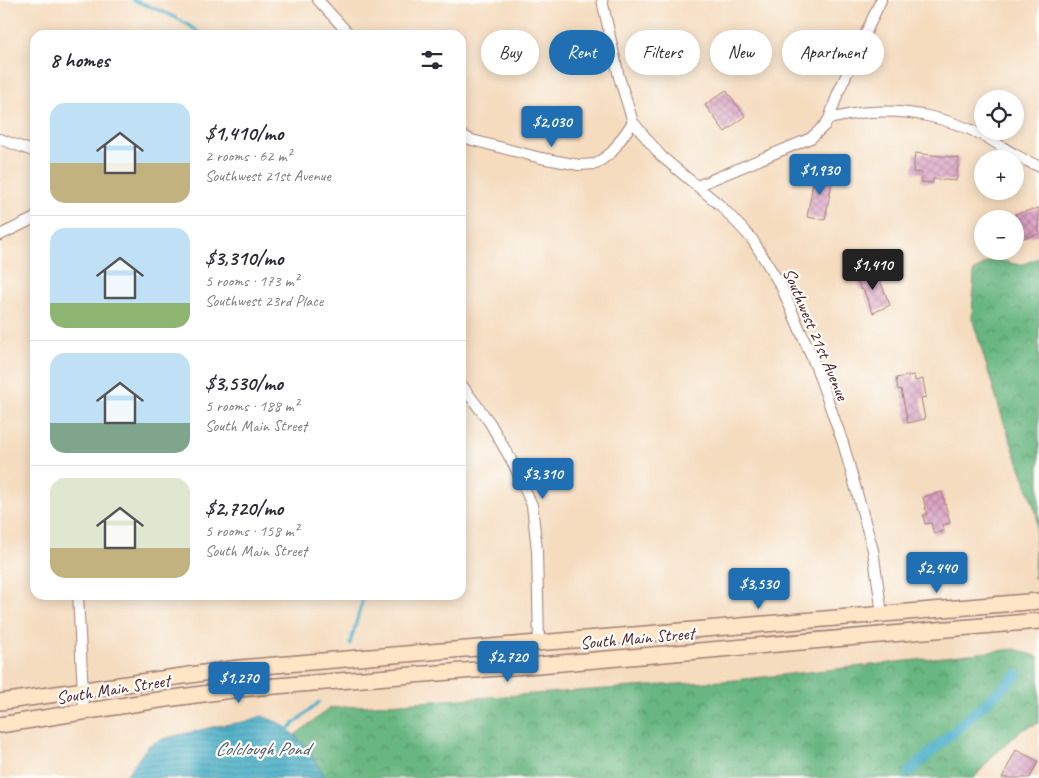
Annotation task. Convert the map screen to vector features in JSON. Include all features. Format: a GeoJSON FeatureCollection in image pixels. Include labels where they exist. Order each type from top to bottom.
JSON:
{"type":"FeatureCollection","features":[{"type":"Feature","properties":{"kind":"main road","name":"South Main Street"},"geometry":{"type":"LineString","coordinates":[[0,702],[239,668],[1039,601]]}},
{"type":"Feature","properties":{"kind":"main road"},"geometry":{"type":"LineString","coordinates":[[882,614],[882,635]]}},
{"type":"Feature","properties":{"kind":"main road","name":"South Main Street"},"geometry":{"type":"LineString","coordinates":[[0,725],[239,689],[1039,622]]}},
{"type":"Feature","properties":{"kind":"main road"},"geometry":{"type":"LineString","coordinates":[[539,644],[539,665]]}},
{"type":"Feature","properties":{"kind":"street"},"geometry":{"type":"LineString","coordinates":[[318,0],[345,30]]}},
{"type":"Feature","properties":{"kind":"street","name":"Southwest 21st Avenue"},"geometry":{"type":"LineString","coordinates":[[602,0],[619,77],[633,122],[661,156],[721,206],[752,239],[781,286],[816,367],[843,443],[873,550],[882,614]]}},
{"type":"Feature","properties":{"kind":"street"},"geometry":{"type":"LineString","coordinates":[[697,186],[811,138],[825,126],[838,93],[881,0]]}},
{"type":"Feature","properties":{"kind":"street"},"geometry":{"type":"LineString","coordinates":[[829,119],[872,112],[894,112],[926,116],[963,126],[996,142],[1028,162],[1039,166]]}},
{"type":"Feature","properties":{"kind":"street"},"geometry":{"type":"LineString","coordinates":[[466,137],[540,158],[579,165],[596,164],[612,152],[633,122]]}},
{"type":"Feature","properties":{"kind":"street"},"geometry":{"type":"LineString","coordinates":[[0,138],[30,150]]}},
{"type":"Feature","properties":{"kind":"street"},"geometry":{"type":"LineString","coordinates":[[0,235],[30,220]]}},
{"type":"Feature","properties":{"kind":"street"},"geometry":{"type":"LineString","coordinates":[[466,391],[490,423],[514,465],[532,505],[536,550],[539,644]]}},
{"type":"Feature","properties":{"kind":"street"},"geometry":{"type":"LineString","coordinates":[[78,600],[84,713]]}},
{"type":"Feature","properties":{"kind":"green space"},"geometry":{"type":"Polygon","coordinates":[[[1039,258],[1039,578],[1034,578],[1037,515],[1003,420],[972,318],[974,271],[990,260],[1020,265],[1039,258]]]}},
{"type":"Feature","properties":{"kind":"green space"},"geometry":{"type":"Polygon","coordinates":[[[1015,649],[1039,657],[1039,723],[1022,730],[993,756],[974,778],[325,778],[306,746],[295,735],[330,708],[736,680],[1015,649]]]}},
{"type":"Feature","properties":{"kind":"water","name":"Colclough Pond"},"geometry":{"type":"Polygon","coordinates":[[[262,716],[282,724],[306,746],[325,778],[124,778],[149,745],[166,738],[217,726],[244,722],[262,716]]]}},
{"type":"Feature","properties":{"kind":"building"},"geometry":{"type":"Polygon","coordinates":[[[726,90],[745,116],[725,132],[705,105],[726,90]]]}},
{"type":"Feature","properties":{"kind":"building"},"geometry":{"type":"Polygon","coordinates":[[[915,153],[959,158],[956,181],[933,179],[933,183],[921,182],[922,173],[913,172],[915,153]]]}},
{"type":"Feature","properties":{"kind":"building"},"geometry":{"type":"Polygon","coordinates":[[[815,172],[833,176],[825,220],[807,217],[815,172]]]}},
{"type":"Feature","properties":{"kind":"building"},"geometry":{"type":"Polygon","coordinates":[[[1039,208],[1039,234],[1024,238],[1024,212],[1039,208]]]}},
{"type":"Feature","properties":{"kind":"building"},"geometry":{"type":"Polygon","coordinates":[[[875,269],[890,305],[873,313],[856,277],[875,269]]]}},
{"type":"Feature","properties":{"kind":"building"},"geometry":{"type":"Polygon","coordinates":[[[914,375],[915,381],[923,379],[926,397],[921,398],[925,419],[908,423],[901,389],[898,390],[896,378],[914,375]]]}},
{"type":"Feature","properties":{"kind":"building"},"geometry":{"type":"Polygon","coordinates":[[[942,492],[950,523],[942,525],[944,531],[934,534],[931,523],[925,524],[923,515],[927,514],[923,497],[942,492]]]}},
{"type":"Feature","properties":{"kind":"building"},"geometry":{"type":"Polygon","coordinates":[[[1016,750],[1038,761],[1030,778],[1002,778],[1016,750]]]}},
{"type":"Feature","properties":{"kind":"waterway"},"geometry":{"type":"LineString","coordinates":[[133,0],[178,19],[195,30]]}},
{"type":"Feature","properties":{"kind":"waterway"},"geometry":{"type":"LineString","coordinates":[[350,644],[363,600]]}},
{"type":"Feature","properties":{"kind":"waterway"},"geometry":{"type":"LineString","coordinates":[[910,771],[1017,675]]}},
{"type":"Feature","properties":{"kind":"waterway"},"geometry":{"type":"LineString","coordinates":[[288,729],[319,702]]}},
{"type":"Feature","properties":{"kind":"waterway"},"geometry":{"type":"LineString","coordinates":[[904,778],[910,771]]}}]}
